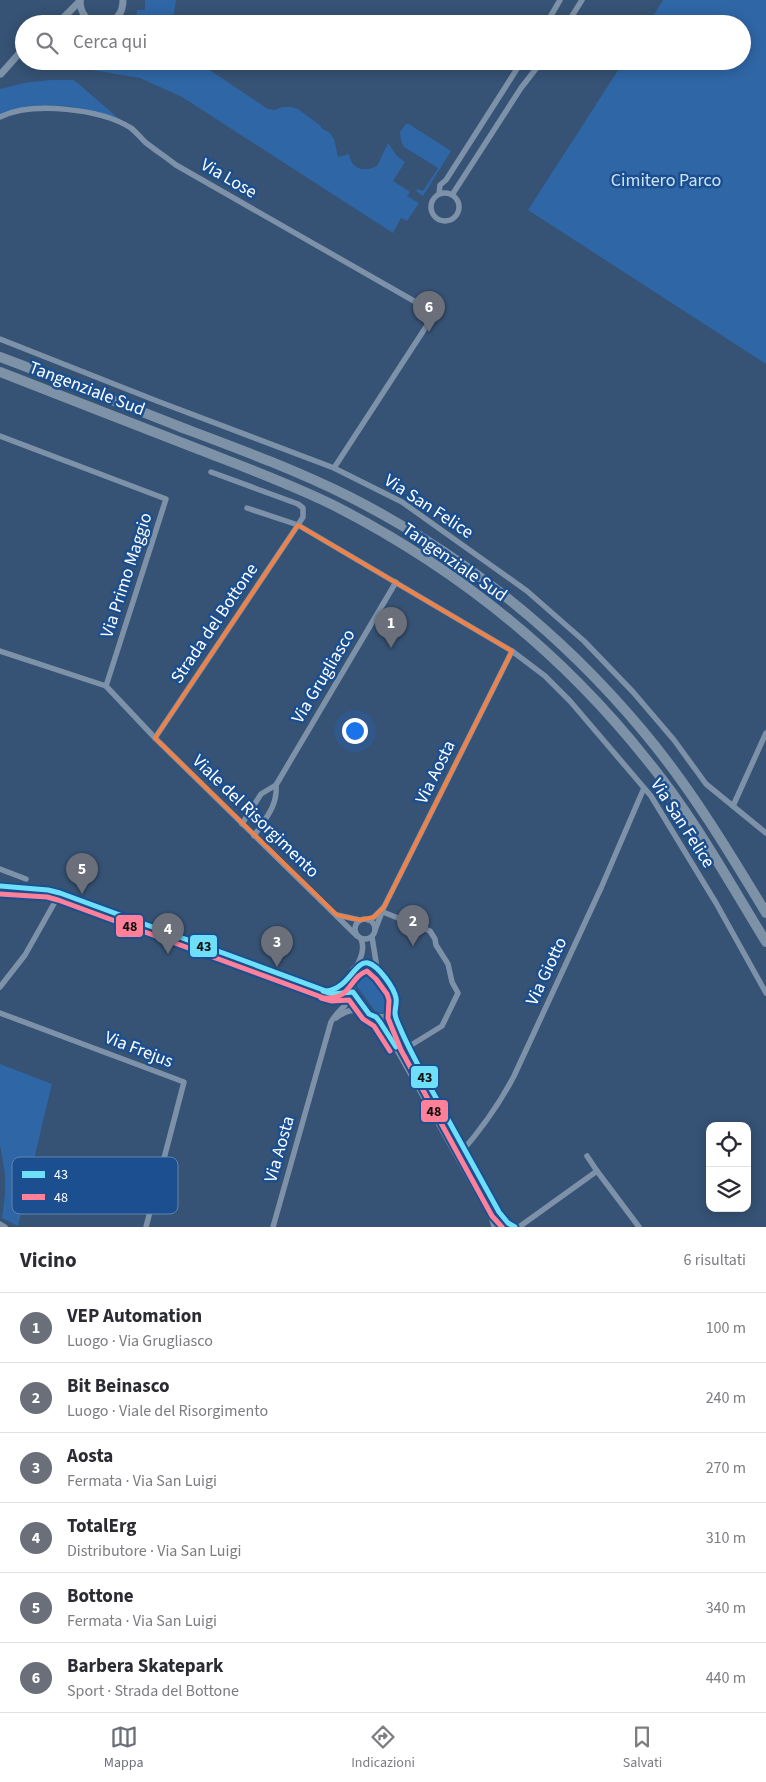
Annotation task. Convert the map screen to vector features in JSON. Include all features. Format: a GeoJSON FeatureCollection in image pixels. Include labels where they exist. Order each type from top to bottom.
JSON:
{"type":"FeatureCollection","features":[{"type":"Feature","properties":{"kind":"highway","name":"Tangenziale Sud"},"geometry":{"type":"LineString","coordinates":[[0,357],[255,455],[319,482],[402,526],[477,575],[554,638],[603,685],[638,725],[694,798],[766,913]]}},
{"type":"Feature","properties":{"kind":"highway","name":"Tangenziale Sud"},"geometry":{"type":"LineString","coordinates":[[0,372],[274,478],[311,495],[427,558],[474,591],[542,647],[583,687],[630,739],[667,786],[701,834],[766,942]]}},
{"type":"Feature","properties":{"kind":"street"},"geometry":{"type":"LineString","coordinates":[[119,15],[124,0]]}},
{"type":"Feature","properties":{"kind":"street"},"geometry":{"type":"LineString","coordinates":[[551,15],[560,0]]}},
{"type":"Feature","properties":{"kind":"street"},"geometry":{"type":"LineString","coordinates":[[573,15],[582,0]]}},
{"type":"Feature","properties":{"kind":"street"},"geometry":{"type":"LineString","coordinates":[[80,1],[82,12],[85,15]]}},
{"type":"Feature","properties":{"kind":"street"},"geometry":{"type":"LineString","coordinates":[[66,15],[80,1]]}},
{"type":"Feature","properties":{"kind":"street"},"geometry":{"type":"LineString","coordinates":[[0,74],[15,58]]}},
{"type":"Feature","properties":{"kind":"street"},"geometry":{"type":"LineString","coordinates":[[439,194],[448,193],[457,200],[458,211],[453,217],[442,220],[435,216],[431,208],[433,200],[439,194],[440,185],[455,167],[516,70]]}},
{"type":"Feature","properties":{"kind":"street"},"geometry":{"type":"LineString","coordinates":[[452,195],[521,88],[535,70]]}},
{"type":"Feature","properties":{"kind":"street","name":"Via Lose"},"geometry":{"type":"LineString","coordinates":[[0,117],[26,110],[65,109],[84,112],[123,125],[131,129],[176,164],[435,313],[334,468]]}},
{"type":"Feature","properties":{"kind":"street","name":"Via San Felice"},"geometry":{"type":"LineString","coordinates":[[0,339],[157,401],[278,445],[334,468],[402,502],[527,591],[609,666],[674,740],[706,784],[766,833]]}},
{"type":"Feature","properties":{"kind":"street","name":"Via Primo Maggio"},"geometry":{"type":"LineString","coordinates":[[0,436],[166,499],[106,686]]}},
{"type":"Feature","properties":{"kind":"street"},"geometry":{"type":"LineString","coordinates":[[210,472],[302,506],[304,515],[298,525],[247,508]]}},
{"type":"Feature","properties":{"kind":"street","name":"Via San Felice"},"geometry":{"type":"LineString","coordinates":[[298,525],[512,650],[545,676],[569,700],[662,812],[766,994]]}},
{"type":"Feature","properties":{"kind":"street","name":"Strada del Bottone"},"geometry":{"type":"LineString","coordinates":[[155,738],[298,525]]}},
{"type":"Feature","properties":{"kind":"street","name":"Via Grugliasco"},"geometry":{"type":"LineString","coordinates":[[242,824],[261,794],[276,785],[396,582]]}},
{"type":"Feature","properties":{"kind":"street","name":"Via Aosta"},"geometry":{"type":"LineString","coordinates":[[374,934],[384,909],[512,650]]}},
{"type":"Feature","properties":{"kind":"street"},"geometry":{"type":"LineString","coordinates":[[0,651],[106,686],[155,738]]}},
{"type":"Feature","properties":{"kind":"street"},"geometry":{"type":"LineString","coordinates":[[733,806],[766,733]]}},
{"type":"Feature","properties":{"kind":"street","name":"Viale del Risorgimento"},"geometry":{"type":"LineString","coordinates":[[155,738],[254,836],[337,914],[359,938]]}},
{"type":"Feature","properties":{"kind":"street","name":"Via Grugliasco"},"geometry":{"type":"LineString","coordinates":[[254,836],[275,803],[277,795],[276,785]]}},
{"type":"Feature","properties":{"kind":"street","name":"Via Giotto"},"geometry":{"type":"LineString","coordinates":[[458,1156],[497,1107],[514,1076],[644,788]]}},
{"type":"Feature","properties":{"kind":"street"},"geometry":{"type":"LineString","coordinates":[[0,869],[26,879]]}},
{"type":"Feature","properties":{"kind":"street"},"geometry":{"type":"LineString","coordinates":[[0,886],[48,890],[60,893],[326,992],[333,994],[353,993]]}},
{"type":"Feature","properties":{"kind":"street"},"geometry":{"type":"LineString","coordinates":[[0,987],[25,955],[60,893]]}},
{"type":"Feature","properties":{"kind":"street"},"geometry":{"type":"LineString","coordinates":[[384,909],[430,931],[448,964],[452,982],[458,993],[442,1026],[409,1049],[402,1057]]}},
{"type":"Feature","properties":{"kind":"street","name":"Via Aosta"},"geometry":{"type":"LineString","coordinates":[[368,920],[384,909]]}},
{"type":"Feature","properties":{"kind":"street","name":"Viale del Risorgimento"},"geometry":{"type":"LineString","coordinates":[[337,914],[360,920],[368,920]]}},
{"type":"Feature","properties":{"kind":"street"},"geometry":{"type":"LineString","coordinates":[[326,992],[338,988],[350,977],[356,968],[362,953],[363,944],[355,927],[360,920]]}},
{"type":"Feature","properties":{"kind":"street"},"geometry":{"type":"LineString","coordinates":[[368,920],[374,925],[377,968]]}},
{"type":"Feature","properties":{"kind":"street"},"geometry":{"type":"LineString","coordinates":[[359,938],[367,939],[374,934]]}},
{"type":"Feature","properties":{"kind":"street"},"geometry":{"type":"LineString","coordinates":[[350,977],[353,993],[372,1016],[386,1017],[394,1012],[397,1005],[396,995],[377,968],[369,964],[360,965],[356,968]]}},
{"type":"Feature","properties":{"kind":"street","name":"Via Aosta"},"geometry":{"type":"LineString","coordinates":[[272,1227],[331,1022],[338,1011],[348,1003],[353,993]]}},
{"type":"Feature","properties":{"kind":"street"},"geometry":{"type":"LineString","coordinates":[[331,1022],[346,1011],[357,1009],[366,1011]]}},
{"type":"Feature","properties":{"kind":"street"},"geometry":{"type":"LineString","coordinates":[[394,1012],[397,1024],[409,1049],[499,1212],[514,1226]]}},
{"type":"Feature","properties":{"kind":"street","name":"Via Frejus"},"geometry":{"type":"LineString","coordinates":[[0,1013],[184,1082],[164,1157]]}},
{"type":"Feature","properties":{"kind":"street"},"geometry":{"type":"LineString","coordinates":[[376,1017],[402,1057],[496,1227],[501,1224],[514,1226],[597,1172]]}},
{"type":"Feature","properties":{"kind":"street"},"geometry":{"type":"LineString","coordinates":[[433,1112],[442,1107]]}},
{"type":"Feature","properties":{"kind":"street"},"geometry":{"type":"LineString","coordinates":[[587,1156],[639,1227]]}},
{"type":"Feature","properties":{"kind":"street","name":"Via Frejus"},"geometry":{"type":"LineString","coordinates":[[146,1227],[149,1214]]}},
{"type":"Feature","properties":{"kind":"street"},"geometry":{"type":"LineString","coordinates":[[0,1224],[5,1227]]}},
{"type":"Feature","properties":{"kind":"highlighted area"},"geometry":{"type":"Polygon","coordinates":[[[298,525],[512,651],[384,907],[374,917],[360,920],[337,915],[155,738],[298,525]]]}},
{"type":"Feature","properties":{"kind":"green space"},"geometry":{"type":"Polygon","coordinates":[[[145,0],[176,0],[174,15],[136,15],[137,10],[145,10],[145,0]]]}},
{"type":"Feature","properties":{"kind":"green space","name":"Cimitero Parco"},"geometry":{"type":"Polygon","coordinates":[[[663,0],[766,0],[766,364],[528,210],[618,70],[751,70],[751,15],[654,15],[663,0]]]}},
{"type":"Feature","properties":{"kind":"green space"},"geometry":{"type":"Polygon","coordinates":[[[92,70],[210,70],[268,109],[275,110],[282,107],[291,107],[298,109],[330,133],[334,139],[338,157],[349,154],[350,159],[359,168],[368,169],[377,166],[388,143],[397,156],[405,162],[393,181],[410,192],[407,196],[419,203],[407,221],[401,218],[393,233],[182,97],[140,78],[92,70]]]}},
{"type":"Feature","properties":{"kind":"green space"},"geometry":{"type":"Polygon","coordinates":[[[74,80],[124,123],[86,110],[66,106],[47,106],[0,114],[0,89],[24,83],[74,80]]]}},
{"type":"Feature","properties":{"kind":"green space"},"geometry":{"type":"Polygon","coordinates":[[[406,124],[409,124],[451,151],[423,196],[416,191],[418,189],[423,191],[438,168],[404,147],[400,132],[406,124]]]}},
{"type":"Feature","properties":{"kind":"green space"},"geometry":{"type":"Polygon","coordinates":[[[362,969],[371,970],[384,985],[392,1004],[387,1011],[381,1013],[375,1011],[356,985],[356,976],[362,969]]]}},
{"type":"Feature","properties":{"kind":"green space"},"geometry":{"type":"Polygon","coordinates":[[[0,1064],[52,1084],[35,1157],[12,1157],[12,1214],[21,1214],[18,1226],[2,1218],[5,1174],[0,1145],[0,1064]]]}},
{"type":"Feature","properties":{"kind":"transit line","name":"43"},"geometry":{"type":"LineString","coordinates":[[0,886],[48,890],[60,893],[326,991],[340,986],[363,963],[368,963],[377,968],[395,994],[396,1019],[424,1077],[499,1212],[508,1223],[515,1227]]}},
{"type":"Feature","properties":{"kind":"transit line","name":"48"},"geometry":{"type":"LineString","coordinates":[[0,894],[47,897],[58,900],[324,998],[333,998],[345,992],[361,974],[367,971],[376,979],[387,994],[389,1000],[388,1018],[401,1050],[492,1216],[502,1227]]}},
{"type":"Feature","properties":{"kind":"transit line","name":"43"},"geometry":{"type":"LineString","coordinates":[[323,991],[333,994],[353,992],[369,1014],[376,1017],[380,1022],[396,1047]]}},
{"type":"Feature","properties":{"kind":"transit line","name":"48"},"geometry":{"type":"LineString","coordinates":[[321,998],[332,1001],[349,1000],[363,1019],[374,1026],[390,1051]]}},
{"type":"Feature","properties":{"kind":"place","name":"Barbera Skatepark"},"geometry":{"type":"Point","coordinates":[429,332]}},
{"type":"Feature","properties":{"kind":"place","name":"VEP Automation"},"geometry":{"type":"Point","coordinates":[391,648]}},
{"type":"Feature","properties":{"kind":"place","name":"Bottone"},"geometry":{"type":"Point","coordinates":[82,894]}},
{"type":"Feature","properties":{"kind":"place","name":"Bit Beinasco"},"geometry":{"type":"Point","coordinates":[413,946]}},
{"type":"Feature","properties":{"kind":"place","name":"TotalErg"},"geometry":{"type":"Point","coordinates":[168,954]}},
{"type":"Feature","properties":{"kind":"place","name":"Aosta"},"geometry":{"type":"Point","coordinates":[277,967]}}]}
